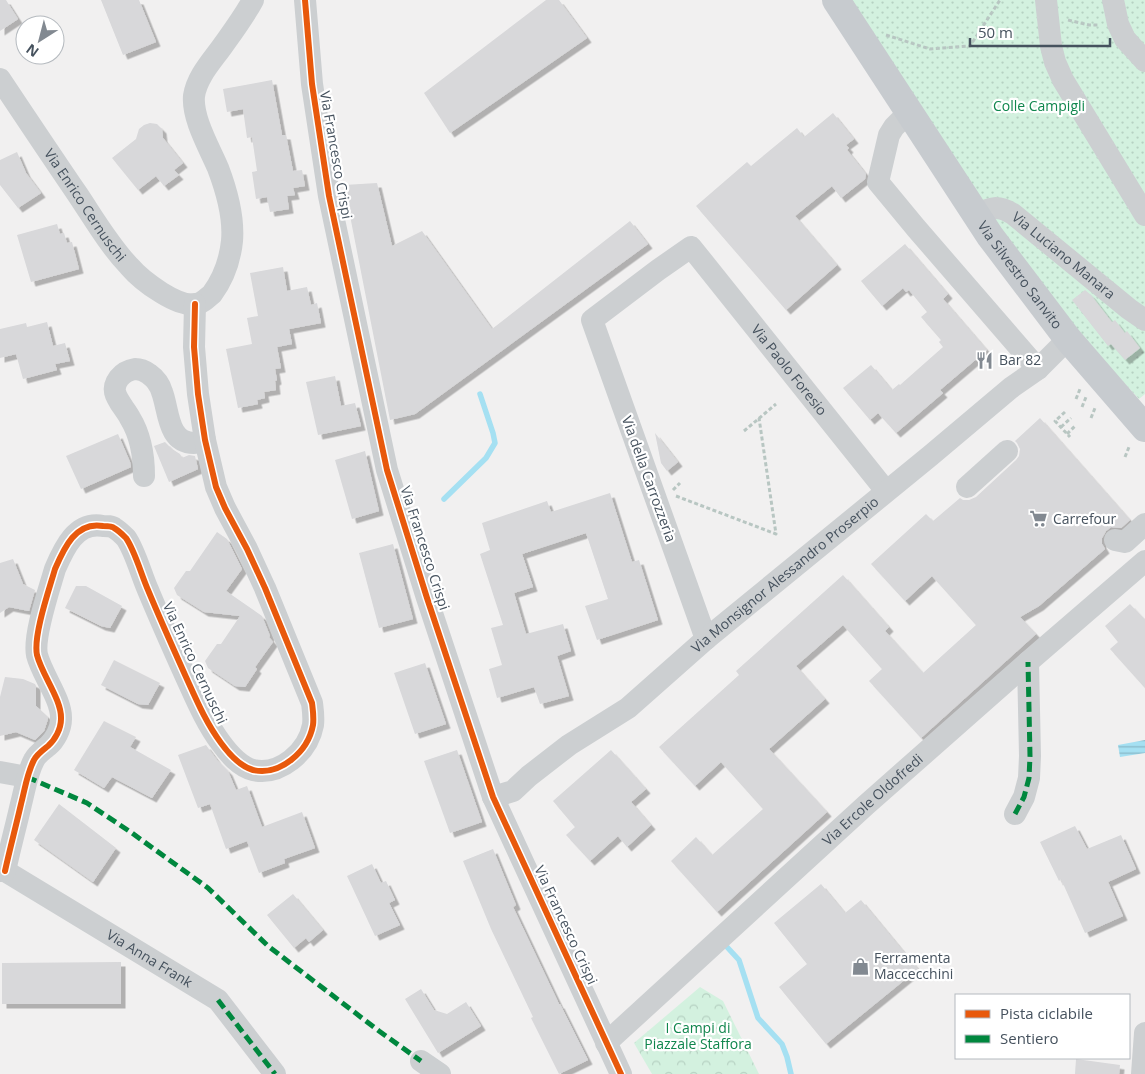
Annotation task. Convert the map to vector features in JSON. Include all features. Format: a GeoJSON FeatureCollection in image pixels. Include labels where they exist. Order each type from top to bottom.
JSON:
{"type":"FeatureCollection","features":[{"type":"Feature","properties":{"kind":"main road","name":"Via Silvestro Sanvito"},"geometry":{"type":"LineString","coordinates":[[836,0],[976,215],[1068,339],[1137,437]]}},
{"type":"Feature","properties":{"kind":"street"},"geometry":{"type":"LineString","coordinates":[[195,304],[206,299],[220,281],[230,252],[232,235],[231,216],[227,199],[219,170],[200,128],[194,106],[194,97],[203,72],[247,12],[253,0]]}},
{"type":"Feature","properties":{"kind":"street","name":"Via Francesco Crispi"},"geometry":{"type":"LineString","coordinates":[[305,0],[312,84],[329,196],[387,470],[493,797],[621,1074]]}},
{"type":"Feature","properties":{"kind":"street"},"geometry":{"type":"LineString","coordinates":[[1113,0],[1118,24],[1125,39],[1145,61]]}},
{"type":"Feature","properties":{"kind":"street"},"geometry":{"type":"LineString","coordinates":[[1047,8],[1051,46],[1055,62],[1063,80],[1145,216]]}},
{"type":"Feature","properties":{"kind":"street","name":"Via Enrico Cernuschi"},"geometry":{"type":"LineString","coordinates":[[0,79],[106,237],[128,266],[160,292],[176,300],[195,304],[194,363],[205,440],[216,487],[265,588],[312,703],[314,715],[313,727],[309,737],[293,759],[280,768],[267,771],[252,770],[243,766],[227,751],[211,728],[195,697],[125,537],[114,528],[101,525],[83,528],[72,537],[55,569],[37,639],[37,653],[40,666],[55,694],[61,718],[59,732],[50,744],[34,759],[27,777],[2,871]]}},
{"type":"Feature","properties":{"kind":"street"},"geometry":{"type":"LineString","coordinates":[[910,112],[889,135],[878,182],[1038,369]]}},
{"type":"Feature","properties":{"kind":"street","name":"Via Luciano Manara"},"geometry":{"type":"LineString","coordinates":[[976,215],[989,208],[1005,210],[1013,214],[1145,320]]}},
{"type":"Feature","properties":{"kind":"street","name":"Via Paolo Foresio"},"geometry":{"type":"LineString","coordinates":[[592,320],[691,247],[886,491]]}},
{"type":"Feature","properties":{"kind":"street","name":"Via della Carrozzeria"},"geometry":{"type":"LineString","coordinates":[[592,320],[706,639]]}},
{"type":"Feature","properties":{"kind":"street","name":"Via Monsignor Alessandro Proserpio"},"geometry":{"type":"LineString","coordinates":[[493,797],[513,792],[528,776],[569,745],[628,708],[706,639],[1012,387],[1038,369],[1068,339]]}},
{"type":"Feature","properties":{"kind":"street"},"geometry":{"type":"LineString","coordinates":[[144,476],[144,458],[136,428],[114,391],[118,379],[127,372],[133,369],[145,371],[159,384],[173,431],[178,436],[184,441],[194,443],[205,440]]}},
{"type":"Feature","properties":{"kind":"street"},"geometry":{"type":"LineString","coordinates":[[966,487],[1007,451]]}},
{"type":"Feature","properties":{"kind":"street"},"geometry":{"type":"LineString","coordinates":[[1115,540],[1125,542],[1145,524]]}},
{"type":"Feature","properties":{"kind":"street","name":"Via Ercole Oldofredi"},"geometry":{"type":"LineString","coordinates":[[606,1043],[866,805],[1145,561]]}},
{"type":"Feature","properties":{"kind":"street"},"geometry":{"type":"LineString","coordinates":[[1015,814],[1024,797],[1029,778],[1028,662]]}},
{"type":"Feature","properties":{"kind":"street"},"geometry":{"type":"LineString","coordinates":[[0,772],[27,777]]}},
{"type":"Feature","properties":{"kind":"street","name":"Via Anna Frank"},"geometry":{"type":"LineString","coordinates":[[2,871],[218,1000],[275,1074]]}},
{"type":"Feature","properties":{"kind":"street"},"geometry":{"type":"LineString","coordinates":[[1142,1074],[1145,1033]]}},
{"type":"Feature","properties":{"kind":"street"},"geometry":{"type":"LineString","coordinates":[[421,1061],[440,1074]]}},
{"type":"Feature","properties":{"kind":"path"},"geometry":{"type":"LineString","coordinates":[[906,41],[930,49],[970,46],[1000,0]]}},
{"type":"Feature","properties":{"kind":"path"},"geometry":{"type":"LineString","coordinates":[[1047,8],[1089,25],[1118,24]]}},
{"type":"Feature","properties":{"kind":"path"},"geometry":{"type":"LineString","coordinates":[[1076,399],[1080,389]]}},
{"type":"Feature","properties":{"kind":"path"},"geometry":{"type":"LineString","coordinates":[[1082,407],[1086,397]]}},
{"type":"Feature","properties":{"kind":"path"},"geometry":{"type":"LineString","coordinates":[[744,431],[776,404]]}},
{"type":"Feature","properties":{"kind":"path"},"geometry":{"type":"LineString","coordinates":[[1092,418],[1095,408]]}},
{"type":"Feature","properties":{"kind":"path"},"geometry":{"type":"LineString","coordinates":[[1065,412],[1055,421],[1068,435],[1076,425]]}},
{"type":"Feature","properties":{"kind":"path"},"geometry":{"type":"LineString","coordinates":[[669,493],[776,534],[760,418]]}},
{"type":"Feature","properties":{"kind":"path"},"geometry":{"type":"LineString","coordinates":[[1061,427],[1071,418]]}},
{"type":"Feature","properties":{"kind":"path"},"geometry":{"type":"LineString","coordinates":[[1125,457],[1137,437]]}},
{"type":"Feature","properties":{"kind":"green space","name":"Colle Campigli"},"geometry":{"type":"Polygon","coordinates":[[[846,0],[1145,0],[1145,394],[1139,399],[1027,277],[846,0]]]}},
{"type":"Feature","properties":{"kind":"green space","name":"I Campi di Piazzale Staffora"},"geometry":{"type":"Polygon","coordinates":[[[700,987],[723,1001],[759,1074],[652,1074],[634,1043],[700,987]]]}},
{"type":"Feature","properties":{"kind":"water"},"geometry":{"type":"Polygon","coordinates":[[[1145,740],[1145,753],[1120,757],[1118,745],[1145,740]]]}},
{"type":"Feature","properties":{"kind":"building"},"geometry":{"type":"Polygon","coordinates":[[[0,0],[6,0],[15,15],[15,21],[0,31],[0,0]]]}},
{"type":"Feature","properties":{"kind":"building"},"geometry":{"type":"Polygon","coordinates":[[[101,0],[139,0],[156,42],[123,55],[101,0]]]}},
{"type":"Feature","properties":{"kind":"building"},"geometry":{"type":"Polygon","coordinates":[[[546,0],[559,0],[587,38],[450,133],[424,93],[546,0]]]}},
{"type":"Feature","properties":{"kind":"building"},"geometry":{"type":"Polygon","coordinates":[[[272,80],[282,135],[286,135],[293,171],[302,170],[305,186],[293,188],[295,195],[287,196],[289,209],[270,212],[267,197],[256,199],[252,172],[257,171],[252,137],[247,138],[243,109],[227,112],[223,89],[272,80]]]}},
{"type":"Feature","properties":{"kind":"building"},"geometry":{"type":"Polygon","coordinates":[[[833,113],[854,139],[846,145],[849,148],[847,150],[866,174],[865,179],[841,198],[832,186],[795,216],[837,265],[786,310],[696,206],[747,162],[751,166],[797,128],[804,137],[833,113]]]}},
{"type":"Feature","properties":{"kind":"building"},"geometry":{"type":"Polygon","coordinates":[[[150,123],[157,124],[162,129],[163,138],[183,163],[174,170],[179,175],[164,186],[156,176],[138,190],[112,158],[136,139],[139,129],[150,123]]]}},
{"type":"Feature","properties":{"kind":"building"},"geometry":{"type":"Polygon","coordinates":[[[17,152],[26,173],[41,193],[18,208],[0,185],[0,160],[17,152]]]}},
{"type":"Feature","properties":{"kind":"building"},"geometry":{"type":"Polygon","coordinates":[[[377,183],[392,246],[422,231],[492,329],[630,221],[648,244],[415,414],[390,420],[344,185],[377,183]]]}},
{"type":"Feature","properties":{"kind":"building"},"geometry":{"type":"Polygon","coordinates":[[[57,224],[60,234],[64,233],[67,243],[72,242],[79,269],[31,282],[17,235],[57,224]]]}},
{"type":"Feature","properties":{"kind":"building"},"geometry":{"type":"Polygon","coordinates":[[[905,244],[948,294],[943,299],[987,350],[940,390],[943,393],[896,433],[878,413],[870,420],[843,388],[871,365],[892,390],[943,347],[939,342],[941,340],[921,317],[927,312],[909,290],[906,292],[903,288],[882,306],[861,281],[905,244]]]}},
{"type":"Feature","properties":{"kind":"building"},"geometry":{"type":"Polygon","coordinates":[[[283,267],[287,291],[307,287],[311,305],[317,303],[321,323],[289,329],[292,344],[277,347],[281,368],[275,369],[276,390],[264,392],[265,398],[257,400],[258,404],[238,408],[226,349],[252,344],[247,318],[258,316],[250,273],[283,267]]]}},
{"type":"Feature","properties":{"kind":"building"},"geometry":{"type":"Polygon","coordinates":[[[1085,290],[1112,322],[1115,320],[1125,333],[1127,331],[1140,348],[1125,360],[1111,344],[1108,346],[1072,300],[1085,290]]]}},
{"type":"Feature","properties":{"kind":"building"},"geometry":{"type":"Polygon","coordinates":[[[47,322],[53,346],[65,343],[70,361],[55,364],[57,370],[23,379],[16,354],[0,358],[0,329],[26,323],[27,327],[47,322]]]}},
{"type":"Feature","properties":{"kind":"building"},"geometry":{"type":"Polygon","coordinates":[[[335,376],[341,406],[355,403],[361,426],[318,435],[306,382],[335,376]]]}},
{"type":"Feature","properties":{"kind":"building"},"geometry":{"type":"Polygon","coordinates":[[[1040,418],[1130,520],[1121,528],[1111,527],[1106,531],[1102,538],[1102,544],[1105,549],[1039,606],[1020,617],[1036,634],[921,738],[869,681],[882,669],[843,625],[796,666],[825,699],[769,749],[827,812],[717,912],[671,861],[696,837],[712,855],[763,809],[721,762],[695,786],[659,747],[739,675],[736,671],[843,575],[889,627],[885,631],[923,673],[976,625],[932,576],[905,601],[871,564],[926,514],[933,521],[960,498],[969,500],[976,497],[1016,460],[1020,449],[1015,441],[1040,418]]]}},
{"type":"Feature","properties":{"kind":"building"},"geometry":{"type":"Polygon","coordinates":[[[655,433],[678,462],[667,471],[661,463],[655,433]]]}},
{"type":"Feature","properties":{"kind":"building"},"geometry":{"type":"Polygon","coordinates":[[[118,434],[131,467],[81,489],[66,456],[118,434]]]}},
{"type":"Feature","properties":{"kind":"building"},"geometry":{"type":"Polygon","coordinates":[[[165,442],[180,454],[182,458],[189,455],[195,456],[198,469],[169,482],[154,446],[165,442]]]}},
{"type":"Feature","properties":{"kind":"building"},"geometry":{"type":"Polygon","coordinates":[[[365,451],[379,511],[352,519],[335,460],[365,451]]]}},
{"type":"Feature","properties":{"kind":"building"},"geometry":{"type":"Polygon","coordinates":[[[610,493],[632,562],[639,560],[658,620],[597,640],[585,606],[608,599],[586,533],[522,554],[533,587],[514,593],[526,634],[563,624],[571,651],[557,656],[569,696],[540,704],[534,687],[497,698],[489,669],[502,665],[491,628],[503,625],[480,554],[490,550],[482,523],[547,501],[551,512],[610,493]]]}},
{"type":"Feature","properties":{"kind":"building"},"geometry":{"type":"Polygon","coordinates":[[[217,532],[227,539],[242,569],[226,591],[262,616],[269,637],[273,642],[255,667],[257,669],[245,687],[235,686],[208,668],[205,661],[217,644],[221,644],[240,616],[204,612],[177,595],[174,588],[186,571],[190,571],[217,532]]]}},
{"type":"Feature","properties":{"kind":"building"},"geometry":{"type":"Polygon","coordinates":[[[393,544],[413,619],[379,628],[359,553],[393,544]]]}},
{"type":"Feature","properties":{"kind":"building"},"geometry":{"type":"Polygon","coordinates":[[[13,559],[23,584],[35,590],[29,611],[9,607],[0,613],[0,563],[13,559]]]}},
{"type":"Feature","properties":{"kind":"building"},"geometry":{"type":"Polygon","coordinates":[[[76,586],[86,586],[122,606],[110,628],[101,626],[65,608],[76,586]]]}},
{"type":"Feature","properties":{"kind":"building"},"geometry":{"type":"Polygon","coordinates":[[[1130,604],[1145,620],[1145,688],[1110,649],[1118,642],[1105,626],[1130,604]]]}},
{"type":"Feature","properties":{"kind":"building"},"geometry":{"type":"Polygon","coordinates":[[[114,660],[160,683],[148,705],[138,704],[101,685],[114,660]]]}},
{"type":"Feature","properties":{"kind":"building"},"geometry":{"type":"Polygon","coordinates":[[[425,663],[446,724],[415,734],[394,673],[425,663]]]}},
{"type":"Feature","properties":{"kind":"building"},"geometry":{"type":"Polygon","coordinates":[[[5,677],[23,679],[36,686],[36,706],[48,719],[44,731],[35,740],[16,732],[0,736],[0,697],[5,677]]]}},
{"type":"Feature","properties":{"kind":"building"},"geometry":{"type":"Polygon","coordinates":[[[104,721],[136,737],[130,747],[171,770],[152,798],[112,777],[104,788],[74,770],[104,721]]]}},
{"type":"Feature","properties":{"kind":"building"},"geometry":{"type":"Polygon","coordinates":[[[206,745],[228,771],[236,790],[247,786],[262,827],[302,812],[315,848],[284,859],[285,863],[259,873],[247,841],[226,849],[210,804],[198,808],[178,755],[206,745]]]}},
{"type":"Feature","properties":{"kind":"building"},"geometry":{"type":"Polygon","coordinates":[[[457,750],[482,822],[450,833],[424,761],[457,750]]]}},
{"type":"Feature","properties":{"kind":"building"},"geometry":{"type":"Polygon","coordinates":[[[611,750],[646,789],[631,802],[651,825],[627,847],[618,836],[590,861],[566,835],[575,827],[553,801],[611,750]]]}},
{"type":"Feature","properties":{"kind":"building"},"geometry":{"type":"Polygon","coordinates":[[[59,804],[116,848],[93,882],[34,840],[59,804]]]}},
{"type":"Feature","properties":{"kind":"building"},"geometry":{"type":"Polygon","coordinates":[[[1075,826],[1087,849],[1121,835],[1136,869],[1108,882],[1123,916],[1085,933],[1061,879],[1059,881],[1040,842],[1075,826]]]}},
{"type":"Feature","properties":{"kind":"building"},"geometry":{"type":"Polygon","coordinates":[[[493,849],[516,905],[513,907],[588,1060],[559,1074],[531,1018],[533,1017],[491,929],[463,861],[493,849]]]}},
{"type":"Feature","properties":{"kind":"building"},"geometry":{"type":"Polygon","coordinates":[[[372,864],[381,883],[386,881],[395,900],[389,903],[400,925],[375,936],[347,876],[372,864]]]}},
{"type":"Feature","properties":{"kind":"building","name":"Ferramenta Maccecchini"},"geometry":{"type":"Polygon","coordinates":[[[821,884],[845,913],[861,900],[918,969],[826,1044],[779,987],[807,964],[774,923],[821,884]]]}},
{"type":"Feature","properties":{"kind":"building"},"geometry":{"type":"Polygon","coordinates":[[[293,894],[323,930],[309,942],[306,938],[294,948],[267,915],[293,894]]]}},
{"type":"Feature","properties":{"kind":"building"},"geometry":{"type":"Polygon","coordinates":[[[121,962],[121,1004],[2,1004],[2,963],[121,962]]]}},
{"type":"Feature","properties":{"kind":"building"},"geometry":{"type":"Polygon","coordinates":[[[421,989],[434,1010],[447,1014],[466,1002],[481,1026],[438,1053],[405,999],[421,989]]]}},
{"type":"Feature","properties":{"kind":"building"},"geometry":{"type":"Polygon","coordinates":[[[1076,1059],[1120,1065],[1119,1074],[1075,1074],[1076,1059]]]}},
{"type":"Feature","properties":{"kind":"waterway"},"geometry":{"type":"LineString","coordinates":[[444,499],[486,458],[495,443],[480,394]]}},
{"type":"Feature","properties":{"kind":"waterway"},"geometry":{"type":"LineString","coordinates":[[727,947],[739,960],[758,1018],[782,1044],[791,1074]]}},
{"type":"Feature","properties":{"kind":"marked path"},"geometry":{"type":"LineString","coordinates":[[1015,814],[1024,797],[1029,778],[1028,662]]}},
{"type":"Feature","properties":{"kind":"marked path"},"geometry":{"type":"LineString","coordinates":[[27,777],[87,803],[132,833],[208,888],[268,946],[421,1061]]}},
{"type":"Feature","properties":{"kind":"marked path"},"geometry":{"type":"LineString","coordinates":[[218,1000],[275,1074]]}},
{"type":"Feature","properties":{"kind":"cycle path"},"geometry":{"type":"LineString","coordinates":[[305,0],[312,84],[329,196],[387,470],[493,797],[621,1074]]}},
{"type":"Feature","properties":{"kind":"cycle path"},"geometry":{"type":"LineString","coordinates":[[5,871],[30,770],[37,756],[51,744],[61,723],[58,704],[37,655],[36,647],[39,625],[55,569],[72,538],[85,528],[111,526],[126,538],[202,711],[216,735],[235,759],[243,766],[253,770],[263,771],[283,766],[299,753],[310,735],[313,725],[312,703],[265,588],[216,487],[205,440],[198,394],[194,347],[195,304]]}},
{"type":"Feature","properties":{"kind":"place","name":"Bar 82"},"geometry":{"type":"Point","coordinates":[985,360]}},
{"type":"Feature","properties":{"kind":"place","name":"Carrefour"},"geometry":{"type":"Point","coordinates":[1039,519]}},
{"type":"Feature","properties":{"kind":"place","name":"Ferramenta Maccecchini"},"geometry":{"type":"Point","coordinates":[860,966]}}]}
